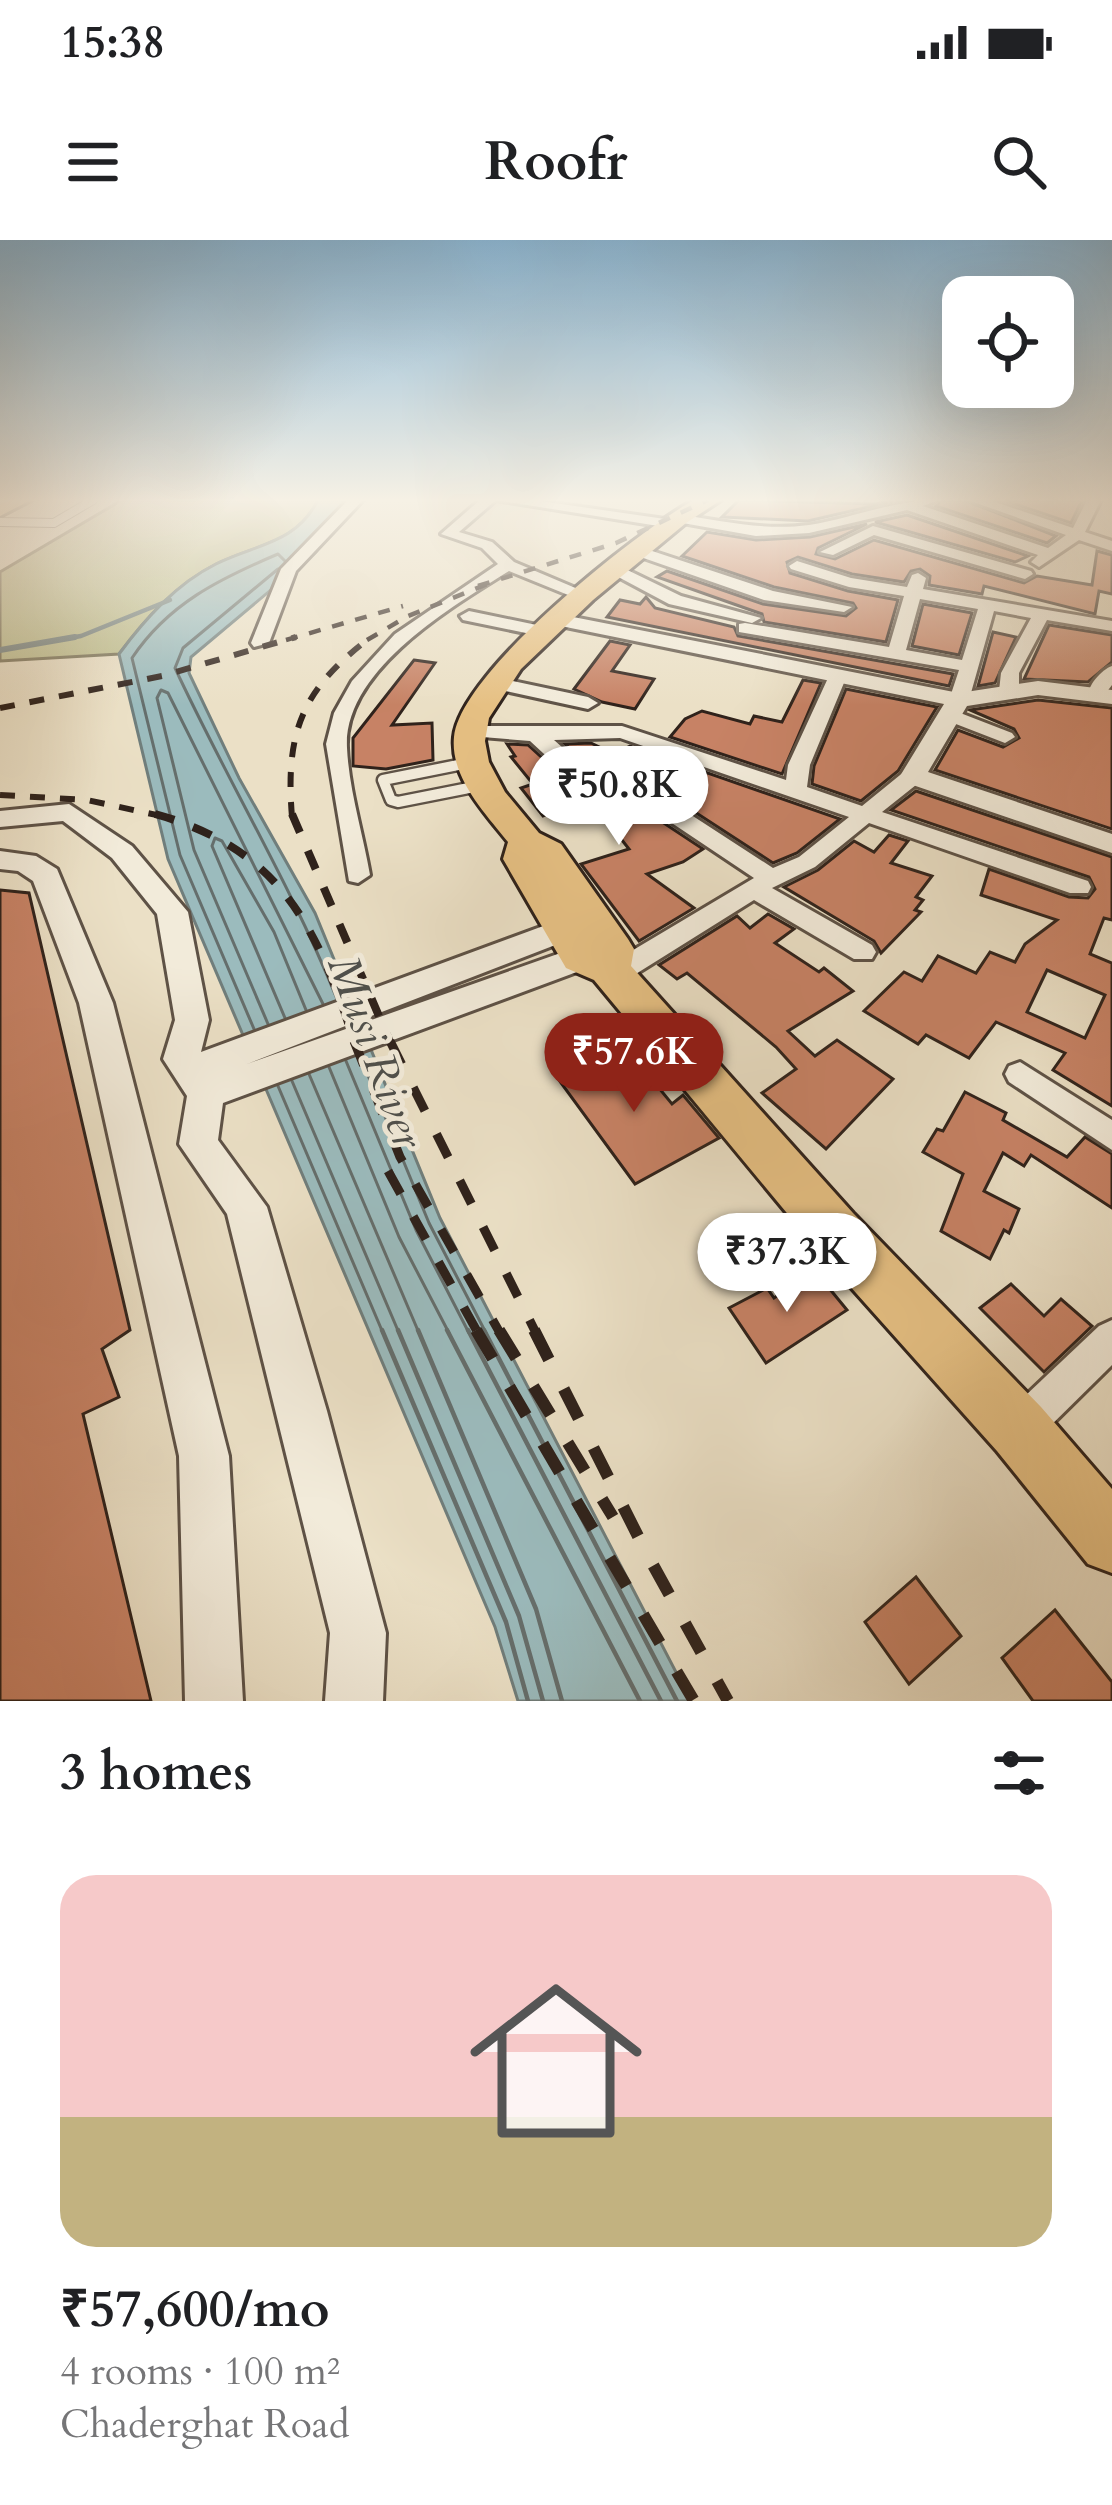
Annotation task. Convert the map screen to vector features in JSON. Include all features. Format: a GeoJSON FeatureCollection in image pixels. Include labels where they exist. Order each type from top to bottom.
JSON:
{"type":"FeatureCollection","features":[{"type":"Feature","properties":{"kind":"main road"},"geometry":{"type":"LineString","coordinates":[[592,958],[613,949],[548,852],[526,841],[467,772],[470,730],[494,683],[616,568]]}},
{"type":"Feature","properties":{"kind":"main road"},"geometry":{"type":"LineString","coordinates":[[526,841],[522,859],[592,958],[1019,1429],[1112,1540]]}},
{"type":"Feature","properties":{"kind":"street"},"geometry":{"type":"LineString","coordinates":[[260,643],[290,568]]}},
{"type":"Feature","properties":{"kind":"street"},"geometry":{"type":"LineString","coordinates":[[358,875],[336,744],[339,722],[376,665],[425,616],[503,568]]}},
{"type":"Feature","properties":{"kind":"street"},"geometry":{"type":"LineString","coordinates":[[516,568],[584,595]]}},
{"type":"Feature","properties":{"kind":"street"},"geometry":{"type":"LineString","coordinates":[[636,568],[675,600],[898,645],[967,666]]}},
{"type":"Feature","properties":{"kind":"street"},"geometry":{"type":"LineString","coordinates":[[659,568],[770,596],[844,607]]}},
{"type":"Feature","properties":{"kind":"street"},"geometry":{"type":"LineString","coordinates":[[803,568],[849,582],[916,583],[1112,626]]}},
{"type":"Feature","properties":{"kind":"street"},"geometry":{"type":"LineString","coordinates":[[1005,568],[1025,574]]}},
{"type":"Feature","properties":{"kind":"street"},"geometry":{"type":"LineString","coordinates":[[209,1079],[484,975],[592,958],[807,862],[913,776],[954,707],[992,603],[1032,568]]}},
{"type":"Feature","properties":{"kind":"street"},"geometry":{"type":"LineString","coordinates":[[898,645],[916,583]]}},
{"type":"Feature","properties":{"kind":"street"},"geometry":{"type":"LineString","coordinates":[[728,655],[770,596]]}},
{"type":"Feature","properties":{"kind":"street"},"geometry":{"type":"LineString","coordinates":[[1010,692],[1010,673],[1043,613]]}},
{"type":"Feature","properties":{"kind":"street"},"geometry":{"type":"LineString","coordinates":[[469,616],[728,655],[836,677],[954,707],[1006,737]]}},
{"type":"Feature","properties":{"kind":"street"},"geometry":{"type":"LineString","coordinates":[[954,707],[1038,688],[1104,695],[1112,672]]}},
{"type":"Feature","properties":{"kind":"street"},"geometry":{"type":"LineString","coordinates":[[795,793],[799,765],[836,677]]}},
{"type":"Feature","properties":{"kind":"street"},"geometry":{"type":"LineString","coordinates":[[494,683],[588,703]]}},
{"type":"Feature","properties":{"kind":"street"},"geometry":{"type":"LineString","coordinates":[[470,730],[536,735],[622,732],[862,817],[1079,886]]}},
{"type":"Feature","properties":{"kind":"street"},"geometry":{"type":"LineString","coordinates":[[536,735],[590,784],[631,786],[863,952]]}},
{"type":"Feature","properties":{"kind":"street"},"geometry":{"type":"LineString","coordinates":[[913,776],[1112,844]]}},
{"type":"Feature","properties":{"kind":"street"},"geometry":{"type":"LineString","coordinates":[[0,819],[69,812],[122,851],[172,912],[192,1020],[182,1059],[209,1079]]}},
{"type":"Feature","properties":{"kind":"street"},"geometry":{"type":"LineString","coordinates":[[0,860],[26,863],[46,876],[96,1004],[204,1456],[214,1701]]}},
{"type":"Feature","properties":{"kind":"street"},"geometry":{"type":"LineString","coordinates":[[1020,1074],[1112,1137]]}},
{"type":"Feature","properties":{"kind":"street"},"geometry":{"type":"LineString","coordinates":[[209,1079],[198,1144],[246,1207],[358,1633],[354,1701]]}},
{"type":"Feature","properties":{"kind":"street"},"geometry":{"type":"LineString","coordinates":[[1019,1429],[1112,1339]]}},
{"type":"Feature","properties":{"kind":"lane"},"geometry":{"type":"LineString","coordinates":[[453,793],[467,772]]}},
{"type":"Feature","properties":{"kind":"lane"},"geometry":{"type":"LineString","coordinates":[[467,772],[453,793],[398,802],[392,800],[383,780],[467,772]]}},
{"type":"Feature","properties":{"kind":"green space"},"geometry":{"type":"Polygon","coordinates":[[[6,568],[209,568],[175,592],[119,654],[0,661],[0,572],[6,568]]]}},
{"type":"Feature","properties":{"kind":"water"},"geometry":{"type":"Polygon","coordinates":[[[209,568],[297,568],[191,657],[189,673],[239,778],[315,913],[440,1218],[691,1701],[518,1701],[495,1627],[168,859],[119,654],[151,615],[209,568]]]}},
{"type":"Feature","properties":{"kind":"building"},"geometry":{"type":"Polygon","coordinates":[[[718,568],[789,568],[790,573],[848,591],[898,600],[886,642],[764,622],[762,614],[657,577],[667,571],[763,604],[846,616],[856,608],[853,603],[774,587],[718,568]]]}},
{"type":"Feature","properties":{"kind":"building"},"geometry":{"type":"Polygon","coordinates":[[[834,568],[972,568],[1024,583],[1037,576],[1092,585],[1094,568],[1112,568],[1112,594],[1099,591],[1095,614],[984,586],[982,594],[929,585],[930,576],[920,569],[911,571],[904,582],[834,568]]]}},
{"type":"Feature","properties":{"kind":"building"},"geometry":{"type":"Polygon","coordinates":[[[646,597],[655,608],[734,627],[738,636],[953,674],[949,686],[607,617],[620,600],[640,604],[646,597]]]}},
{"type":"Feature","properties":{"kind":"building"},"geometry":{"type":"Polygon","coordinates":[[[923,604],[972,613],[959,655],[912,646],[923,604]]]}},
{"type":"Feature","properties":{"kind":"building"},"geometry":{"type":"Polygon","coordinates":[[[1049,625],[1112,635],[1112,662],[1088,682],[1024,679],[1049,625]]]}},
{"type":"Feature","properties":{"kind":"building"},"geometry":{"type":"Polygon","coordinates":[[[993,632],[1016,637],[995,683],[978,686],[993,632]]]}},
{"type":"Feature","properties":{"kind":"building"},"geometry":{"type":"Polygon","coordinates":[[[610,641],[630,645],[612,671],[654,679],[635,709],[602,702],[574,689],[610,641]]]}},
{"type":"Feature","properties":{"kind":"building"},"geometry":{"type":"Polygon","coordinates":[[[414,660],[435,663],[392,725],[432,723],[433,760],[386,769],[353,766],[353,738],[414,660]]]}},
{"type":"Feature","properties":{"kind":"building"},"geometry":{"type":"Polygon","coordinates":[[[803,680],[821,683],[782,774],[670,737],[685,719],[702,711],[750,724],[754,716],[782,722],[803,680]]]}},
{"type":"Feature","properties":{"kind":"building"},"geometry":{"type":"Polygon","coordinates":[[[846,689],[937,707],[898,771],[861,801],[812,784],[814,766],[846,689]]]}},
{"type":"Feature","properties":{"kind":"building"},"geometry":{"type":"Polygon","coordinates":[[[1038,700],[1112,708],[1112,829],[935,770],[958,730],[1003,747],[1019,738],[1014,729],[970,710],[1038,700]]]}},
{"type":"Feature","properties":{"kind":"building"},"geometry":{"type":"Polygon","coordinates":[[[591,743],[614,754],[630,746],[840,819],[797,853],[773,863],[641,777],[600,775],[565,744],[591,743]]]}},
{"type":"Feature","properties":{"kind":"building"},"geometry":{"type":"Polygon","coordinates":[[[507,744],[528,745],[581,793],[600,800],[626,798],[703,849],[683,862],[647,874],[694,908],[639,941],[581,864],[629,849],[589,798],[543,816],[521,788],[533,784],[511,757],[515,756],[507,744]]]}},
{"type":"Feature","properties":{"kind":"building"},"geometry":{"type":"Polygon","coordinates":[[[916,791],[1112,857],[1112,920],[1104,918],[1090,954],[1112,963],[1112,1106],[1053,1070],[1065,1053],[996,1022],[969,1058],[926,1035],[918,1044],[864,1011],[904,972],[922,981],[938,956],[976,973],[990,952],[1015,962],[1025,944],[1057,920],[981,895],[989,869],[1069,897],[1088,898],[1095,889],[1089,877],[891,810],[916,791]],[[1047,970],[1027,1012],[1085,1038],[1105,995],[1047,970]]]}},
{"type":"Feature","properties":{"kind":"building"},"geometry":{"type":"Polygon","coordinates":[[[889,835],[908,841],[891,863],[932,876],[916,897],[923,900],[915,910],[921,912],[881,953],[874,941],[784,887],[818,870],[854,841],[874,852],[889,835]]]}},
{"type":"Feature","properties":{"kind":"building"},"geometry":{"type":"Polygon","coordinates":[[[0,890],[29,893],[130,1330],[102,1349],[119,1397],[83,1414],[151,1701],[0,1701],[0,890]]]}},
{"type":"Feature","properties":{"kind":"building"},"geometry":{"type":"Polygon","coordinates":[[[768,914],[794,929],[775,943],[819,972],[824,968],[853,991],[788,1031],[815,1056],[837,1040],[893,1079],[826,1149],[762,1093],[796,1069],[687,973],[677,979],[659,965],[737,916],[750,928],[768,914]]]}},
{"type":"Feature","properties":{"kind":"building"},"geometry":{"type":"Polygon","coordinates":[[[606,1049],[631,1078],[645,1071],[672,1104],[683,1095],[719,1138],[635,1184],[553,1072],[606,1049]]]}},
{"type":"Feature","properties":{"kind":"building"},"geometry":{"type":"Polygon","coordinates":[[[965,1092],[1006,1113],[1003,1120],[1067,1157],[1085,1137],[1112,1154],[1112,1208],[1031,1155],[1024,1166],[1003,1153],[984,1191],[1019,1209],[990,1259],[941,1231],[963,1174],[923,1152],[937,1129],[943,1131],[965,1092]]]}},
{"type":"Feature","properties":{"kind":"building"},"geometry":{"type":"Polygon","coordinates":[[[815,1271],[847,1310],[766,1363],[729,1308],[767,1288],[774,1298],[815,1271]]]}},
{"type":"Feature","properties":{"kind":"building"},"geometry":{"type":"Polygon","coordinates":[[[1011,1284],[1044,1316],[1061,1299],[1092,1326],[1044,1372],[980,1308],[1011,1284]]]}},
{"type":"Feature","properties":{"kind":"building"},"geometry":{"type":"Polygon","coordinates":[[[916,1577],[961,1636],[909,1684],[865,1622],[916,1577]]]}},
{"type":"Feature","properties":{"kind":"building"},"geometry":{"type":"Polygon","coordinates":[[[1055,1610],[1112,1682],[1112,1701],[1033,1701],[1002,1658],[1055,1610]]]}},
{"type":"Feature","properties":{"kind":"waterway"},"geometry":{"type":"LineString","coordinates":[[75,637],[170,600]]}},
{"type":"Feature","properties":{"kind":"waterway"},"geometry":{"type":"LineString","coordinates":[[0,650],[75,637]]}},
{"type":"Feature","properties":{"kind":"waterway"},"geometry":{"type":"LineString","coordinates":[[57,640],[75,637]]}},
{"type":"Feature","properties":{"kind":"railway"},"geometry":{"type":"LineString","coordinates":[[478,586],[535,568]]}},
{"type":"Feature","properties":{"kind":"railway"},"geometry":{"type":"LineString","coordinates":[[368,639],[408,616],[490,583]]}},
{"type":"Feature","properties":{"kind":"railway"},"geometry":{"type":"LineString","coordinates":[[286,640],[403,606]]}},
{"type":"Feature","properties":{"kind":"railway"},"geometry":{"type":"LineString","coordinates":[[0,708],[162,676],[296,637]]}},
{"type":"Feature","properties":{"kind":"railway"},"geometry":{"type":"LineString","coordinates":[[292,817],[292,760],[303,715],[329,675],[368,639]]}},
{"type":"Feature","properties":{"kind":"railway"},"geometry":{"type":"LineString","coordinates":[[0,795],[87,800],[160,816]]}},
{"type":"Feature","properties":{"kind":"railway"},"geometry":{"type":"LineString","coordinates":[[155,814],[160,816]]}},
{"type":"Feature","properties":{"kind":"railway"},"geometry":{"type":"LineString","coordinates":[[292,814],[391,1044]]}},
{"type":"Feature","properties":{"kind":"railway"},"geometry":{"type":"LineString","coordinates":[[160,816],[166,817]]}},
{"type":"Feature","properties":{"kind":"railway"},"geometry":{"type":"LineString","coordinates":[[160,816],[234,848],[288,899],[326,964],[354,1041]]}},
{"type":"Feature","properties":{"kind":"railway"},"geometry":{"type":"LineString","coordinates":[[354,1041],[400,1157],[500,1333]]}},
{"type":"Feature","properties":{"kind":"railway"},"geometry":{"type":"LineString","coordinates":[[390,1041],[536,1333]]}},
{"type":"Feature","properties":{"kind":"railway"},"geometry":{"type":"LineString","coordinates":[[388,1171],[478,1333]]}},
{"type":"Feature","properties":{"kind":"railway"},"geometry":{"type":"LineString","coordinates":[[476,1330],[694,1701]]}},
{"type":"Feature","properties":{"kind":"railway"},"geometry":{"type":"LineString","coordinates":[[499,1330],[613,1517]]}},
{"type":"Feature","properties":{"kind":"railway"},"geometry":{"type":"LineString","coordinates":[[534,1330],[647,1554],[728,1701]]}},
{"type":"Feature","properties":{"kind":"water label","name":"Musi River"},"geometry":{"type":"Point","coordinates":[377,1051]}}]}
